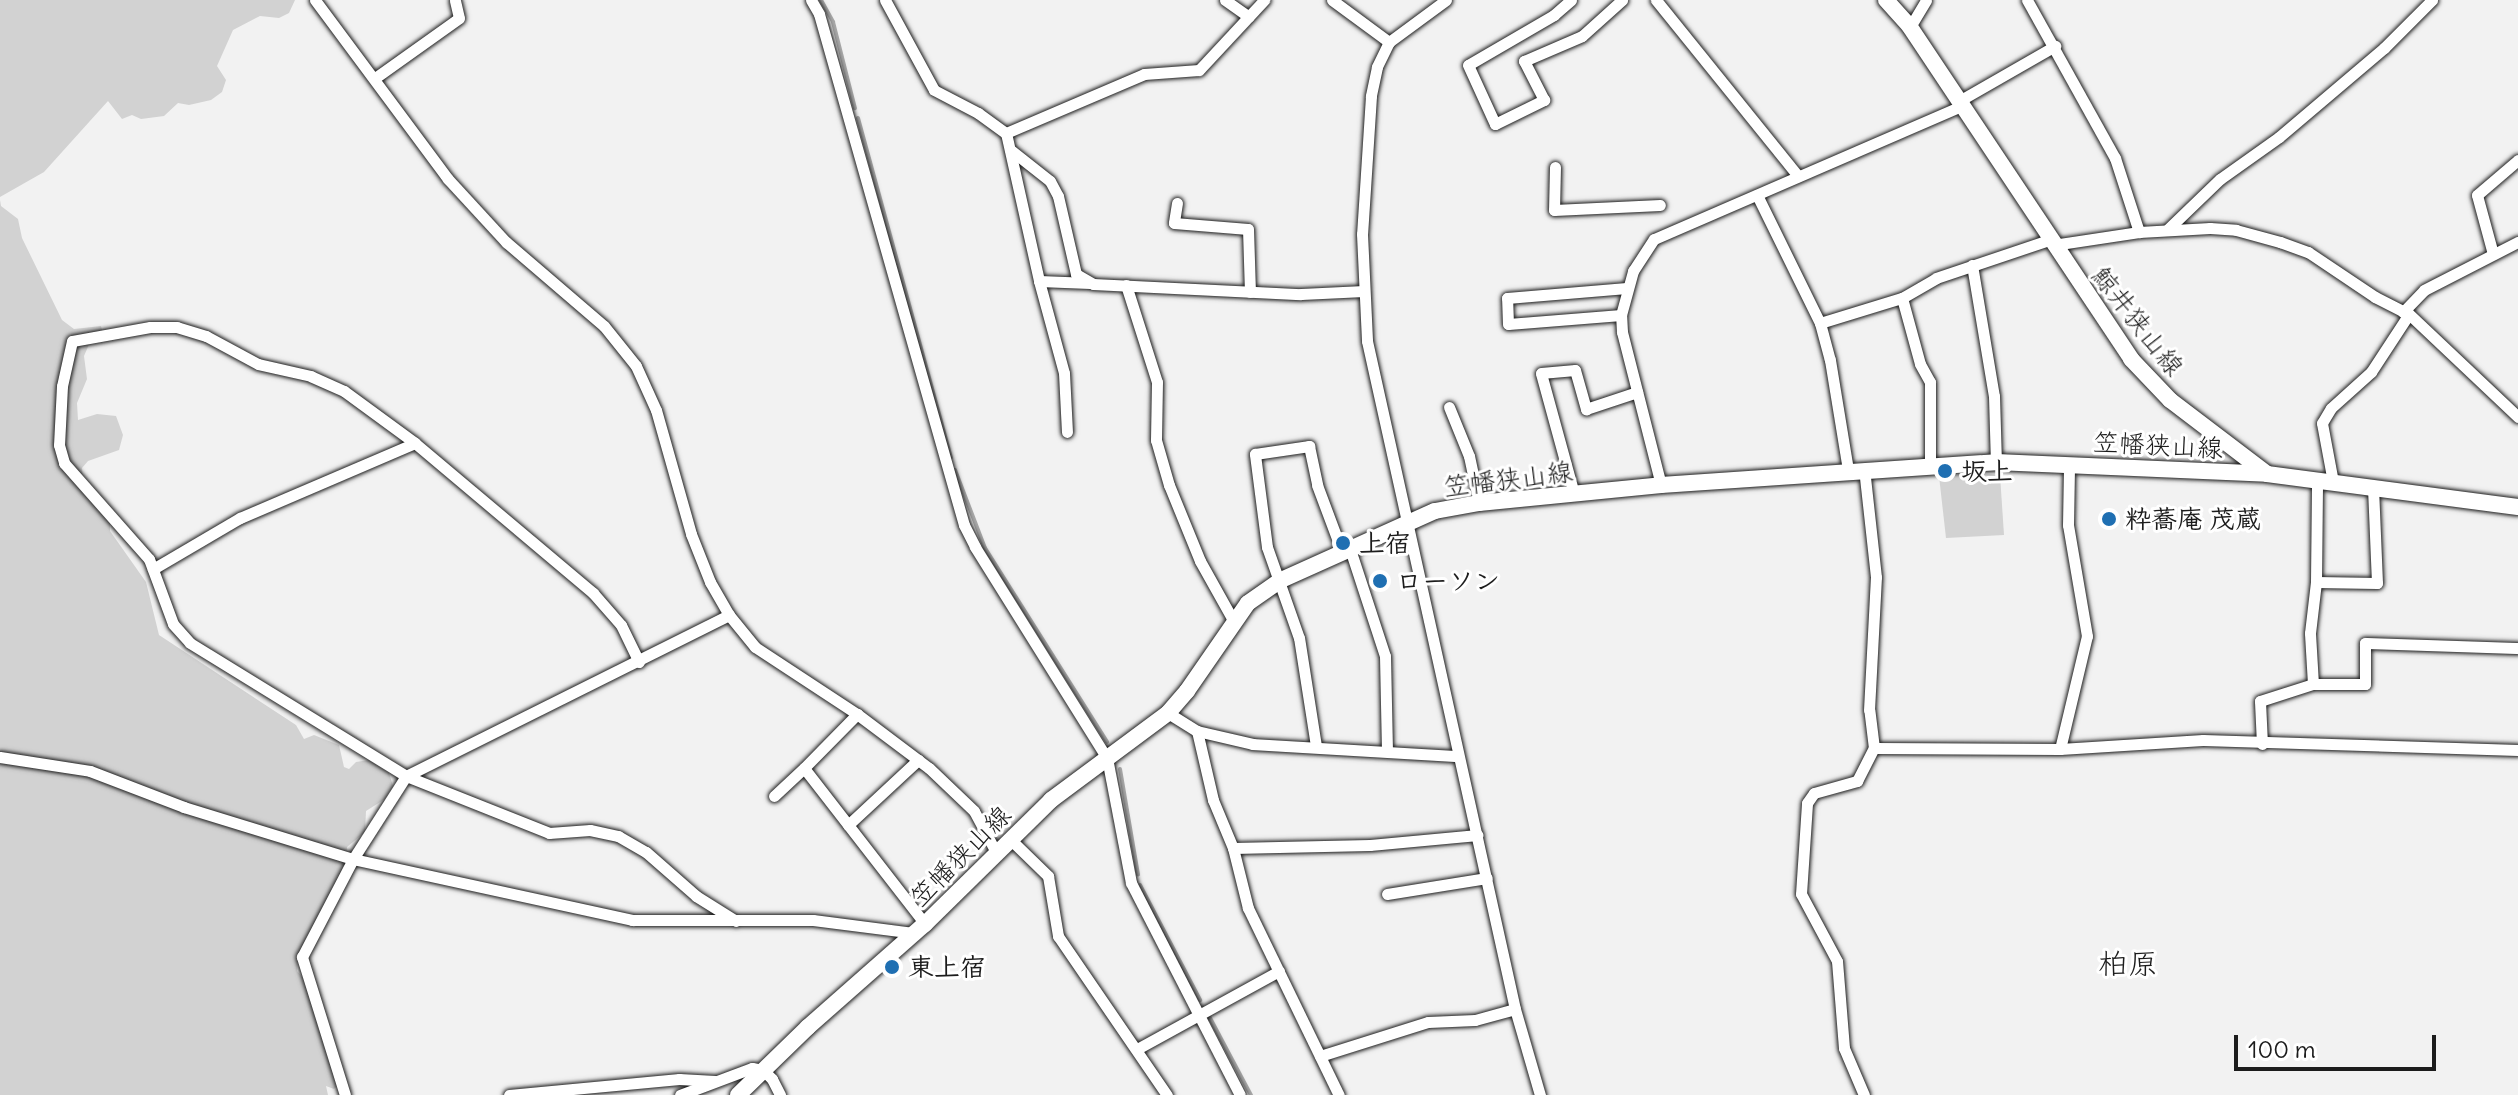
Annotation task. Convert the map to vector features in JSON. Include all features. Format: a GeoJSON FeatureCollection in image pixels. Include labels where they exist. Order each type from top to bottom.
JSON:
{"type":"FeatureCollection","features":[{"type":"Feature","properties":{"kind":"main road","name":"鯨井狭山線"},"geometry":{"type":"LineString","coordinates":[[1886,0],[1910,27],[2107,328],[2151,382],[2267,474]]}},
{"type":"Feature","properties":{"kind":"main road","name":"笠幡狭山線"},"geometry":{"type":"LineString","coordinates":[[738,1095],[920,929],[1051,800],[1168,713],[1187,691],[1233,620],[1248,603],[1279,581],[1408,521],[1479,503],[1856,469],[1996,462],[2267,474]]}},
{"type":"Feature","properties":{"kind":"main road"},"geometry":{"type":"LineString","coordinates":[[2267,474],[2518,507]]}},
{"type":"Feature","properties":{"kind":"street"},"geometry":{"type":"LineString","coordinates":[[315,0],[458,189],[506,242],[604,326],[636,366],[656,410],[691,534],[710,582],[729,615],[755,647],[857,714],[918,760],[974,811],[997,854]]}},
{"type":"Feature","properties":{"kind":"street"},"geometry":{"type":"LineString","coordinates":[[375,78],[459,18],[455,0]]}},
{"type":"Feature","properties":{"kind":"street"},"geometry":{"type":"LineString","coordinates":[[811,0],[823,28],[964,525],[1107,758],[1131,883],[1240,1095]]}},
{"type":"Feature","properties":{"kind":"street"},"geometry":{"type":"LineString","coordinates":[[885,0],[934,90],[978,113],[1006,133],[1039,281],[1064,373],[1067,432]]}},
{"type":"Feature","properties":{"kind":"street"},"geometry":{"type":"LineString","coordinates":[[1225,0],[1249,17]]}},
{"type":"Feature","properties":{"kind":"street"},"geometry":{"type":"LineString","coordinates":[[1006,133],[1144,74],[1199,70],[1264,0]]}},
{"type":"Feature","properties":{"kind":"street"},"geometry":{"type":"LineString","coordinates":[[1332,0],[1389,42]]}},
{"type":"Feature","properties":{"kind":"street"},"geometry":{"type":"LineString","coordinates":[[1446,0],[1389,42],[1377,67],[1371,96],[1362,234],[1367,341],[1515,1009],[1540,1095]]}},
{"type":"Feature","properties":{"kind":"street"},"geometry":{"type":"LineString","coordinates":[[1571,0],[1554,15],[1468,65],[1495,124],[1544,100],[1524,61],[1582,36],[1622,0]]}},
{"type":"Feature","properties":{"kind":"street"},"geometry":{"type":"LineString","coordinates":[[1656,0],[1798,176]]}},
{"type":"Feature","properties":{"kind":"street"},"geometry":{"type":"LineString","coordinates":[[1910,27],[1926,0]]}},
{"type":"Feature","properties":{"kind":"street"},"geometry":{"type":"LineString","coordinates":[[2027,0],[2115,158],[2139,232]]}},
{"type":"Feature","properties":{"kind":"street"},"geometry":{"type":"LineString","coordinates":[[2168,229],[2220,179],[2279,137],[2384,48],[2432,0]]}},
{"type":"Feature","properties":{"kind":"street"},"geometry":{"type":"LineString","coordinates":[[1661,485],[1621,315],[1627,288],[1654,239],[1961,103],[2055,46]]}},
{"type":"Feature","properties":{"kind":"street"},"geometry":{"type":"LineString","coordinates":[[1012,151],[1050,181],[1058,196],[1071,263],[1076,274],[1093,284]]}},
{"type":"Feature","properties":{"kind":"street"},"geometry":{"type":"LineString","coordinates":[[2493,254],[2477,195],[2518,160]]}},
{"type":"Feature","properties":{"kind":"street"},"geometry":{"type":"LineString","coordinates":[[1555,167],[1554,210],[1660,205]]}},
{"type":"Feature","properties":{"kind":"street"},"geometry":{"type":"LineString","coordinates":[[1757,195],[1820,323],[1856,469],[1876,577],[1869,710],[1874,748],[1857,781],[1814,793],[1807,803],[1801,894],[1837,961],[1844,1048],[1864,1095]]}},
{"type":"Feature","properties":{"kind":"street"},"geometry":{"type":"LineString","coordinates":[[1177,203],[1174,223],[1248,229],[1250,292]]}},
{"type":"Feature","properties":{"kind":"street"},"geometry":{"type":"LineString","coordinates":[[1820,323],[1902,298],[1929,281],[1972,265],[2051,243],[2168,229],[2236,230],[2308,252],[2406,313],[2518,417]]}},
{"type":"Feature","properties":{"kind":"street"},"geometry":{"type":"LineString","coordinates":[[2313,684],[2310,633],[2325,481],[2322,423],[2331,408],[2371,372],[2406,313],[2424,290],[2518,242]]}},
{"type":"Feature","properties":{"kind":"street"},"geometry":{"type":"LineString","coordinates":[[1972,265],[1994,396],[1996,462]]}},
{"type":"Feature","properties":{"kind":"street"},"geometry":{"type":"LineString","coordinates":[[1039,281],[1250,292],[1364,291]]}},
{"type":"Feature","properties":{"kind":"street"},"geometry":{"type":"LineString","coordinates":[[1126,285],[1157,382],[1156,440],[1169,485],[1200,561],[1233,620]]}},
{"type":"Feature","properties":{"kind":"street"},"geometry":{"type":"LineString","coordinates":[[1621,315],[1508,324],[1507,298],[1627,288]]}},
{"type":"Feature","properties":{"kind":"street"},"geometry":{"type":"LineString","coordinates":[[1902,298],[1920,364],[1930,382],[1930,466]]}},
{"type":"Feature","properties":{"kind":"street"},"geometry":{"type":"LineString","coordinates":[[639,662],[621,625],[593,593],[415,443],[344,391],[311,376],[258,364],[194,331],[150,327],[72,341],[62,386],[59,445],[64,463],[81,487],[133,538],[153,569],[173,624],[190,643],[406,776],[549,833],[590,830],[618,836],[646,852],[696,896],[736,921]]}},
{"type":"Feature","properties":{"kind":"street"},"geometry":{"type":"LineString","coordinates":[[1574,494],[1541,373],[1575,370],[1586,409],[1637,392]]}},
{"type":"Feature","properties":{"kind":"street"},"geometry":{"type":"LineString","coordinates":[[1449,407],[1469,456],[1479,503]]}},
{"type":"Feature","properties":{"kind":"street"},"geometry":{"type":"LineString","coordinates":[[153,569],[240,518],[415,443]]}},
{"type":"Feature","properties":{"kind":"street"},"geometry":{"type":"LineString","coordinates":[[1316,746],[1299,638],[1267,547],[1255,454],[1309,446],[1317,485],[1346,551],[1385,656],[1387,750]]}},
{"type":"Feature","properties":{"kind":"street"},"geometry":{"type":"LineString","coordinates":[[2060,749],[2087,636],[2068,525],[2069,465]]}},
{"type":"Feature","properties":{"kind":"street"},"geometry":{"type":"LineString","coordinates":[[2316,582],[2377,583],[2373,487]]}},
{"type":"Feature","properties":{"kind":"street"},"geometry":{"type":"LineString","coordinates":[[345,1095],[302,957],[353,859],[406,776],[729,615]]}},
{"type":"Feature","properties":{"kind":"street"},"geometry":{"type":"LineString","coordinates":[[2262,744],[2260,701],[2313,684],[2365,684],[2365,643],[2518,648]]}},
{"type":"Feature","properties":{"kind":"street"},"geometry":{"type":"LineString","coordinates":[[1168,713],[1197,731],[1253,744],[1458,756]]}},
{"type":"Feature","properties":{"kind":"street"},"geometry":{"type":"LineString","coordinates":[[774,796],[857,714]]}},
{"type":"Feature","properties":{"kind":"street"},"geometry":{"type":"LineString","coordinates":[[1197,731],[1213,800],[1233,848],[1248,908],[1339,1095]]}},
{"type":"Feature","properties":{"kind":"street"},"geometry":{"type":"LineString","coordinates":[[1874,748],[2060,749],[2203,740],[2518,750]]}},
{"type":"Feature","properties":{"kind":"street"},"geometry":{"type":"LineString","coordinates":[[0,757],[90,771],[184,807],[353,859],[632,920],[813,920],[920,929]]}},
{"type":"Feature","properties":{"kind":"street"},"geometry":{"type":"LineString","coordinates":[[848,825],[918,760]]}},
{"type":"Feature","properties":{"kind":"street"},"geometry":{"type":"LineString","coordinates":[[804,768],[920,929]]}},
{"type":"Feature","properties":{"kind":"street"},"geometry":{"type":"LineString","coordinates":[[1233,848],[1370,845],[1478,835]]}},
{"type":"Feature","properties":{"kind":"street"},"geometry":{"type":"LineString","coordinates":[[1011,840],[1048,876],[1058,936],[1167,1095]]}},
{"type":"Feature","properties":{"kind":"street"},"geometry":{"type":"LineString","coordinates":[[1387,894],[1487,878]]}},
{"type":"Feature","properties":{"kind":"street"},"geometry":{"type":"LineString","coordinates":[[1137,1049],[1279,971]]}},
{"type":"Feature","properties":{"kind":"street"},"geometry":{"type":"LineString","coordinates":[[1320,1056],[1428,1022],[1475,1020],[1515,1009]]}},
{"type":"Feature","properties":{"kind":"street"},"geometry":{"type":"LineString","coordinates":[[680,1095],[739,1071],[763,1070],[780,1095]]}},
{"type":"Feature","properties":{"kind":"street"},"geometry":{"type":"LineString","coordinates":[[509,1095],[679,1079],[715,1081]]}},
{"type":"Feature","properties":{"kind":"shaded area"},"geometry":{"type":"Polygon","coordinates":[[[0,0],[295,0],[289,13],[279,18],[260,16],[233,30],[217,66],[226,80],[222,92],[211,100],[189,105],[178,103],[164,116],[141,119],[132,115],[122,119],[108,101],[44,172],[0,197],[0,0]]]}},
{"type":"Feature","properties":{"kind":"shaded area"},"geometry":{"type":"Polygon","coordinates":[[[0,200],[1,206],[18,219],[22,238],[62,320],[74,329],[101,326],[104,338],[90,342],[84,356],[87,379],[77,403],[78,420],[97,414],[116,416],[123,435],[119,450],[88,461],[82,468],[84,494],[102,510],[110,522],[110,531],[146,582],[159,635],[296,725],[304,739],[314,735],[339,745],[344,767],[349,769],[356,762],[369,760],[389,773],[393,786],[385,799],[366,811],[365,832],[347,847],[346,862],[298,956],[297,971],[304,979],[338,1085],[334,1089],[326,1086],[328,1095],[0,1095],[0,200]]]}},
{"type":"Feature","properties":{"kind":"shaded area"},"geometry":{"type":"Polygon","coordinates":[[[2000,475],[2004,535],[1946,538],[1939,476],[2000,475]]]}},
{"type":"Feature","properties":{"kind":"waterway"},"geometry":{"type":"LineString","coordinates":[[821,0],[833,22],[855,108]]}},
{"type":"Feature","properties":{"kind":"waterway"},"geometry":{"type":"LineString","coordinates":[[858,118],[951,457]]}},
{"type":"Feature","properties":{"kind":"waterway"},"geometry":{"type":"LineString","coordinates":[[955,470],[985,548],[1107,742]]}},
{"type":"Feature","properties":{"kind":"waterway"},"geometry":{"type":"LineString","coordinates":[[1120,769],[1138,874]]}},
{"type":"Feature","properties":{"kind":"waterway"},"geometry":{"type":"LineString","coordinates":[[1140,885],[1200,1000]]}},
{"type":"Feature","properties":{"kind":"waterway"},"geometry":{"type":"LineString","coordinates":[[1210,1018],[1251,1095]]}},
{"type":"Feature","properties":{"kind":"place","name":"坂上"},"geometry":{"type":"Point","coordinates":[1945,471]}},
{"type":"Feature","properties":{"kind":"place","name":"粋蕎庵 茂蔵"},"geometry":{"type":"Point","coordinates":[2109,519]}},
{"type":"Feature","properties":{"kind":"place","name":"上宿"},"geometry":{"type":"Point","coordinates":[1343,543]}},
{"type":"Feature","properties":{"kind":"place","name":"ローソン"},"geometry":{"type":"Point","coordinates":[1380,581]}},
{"type":"Feature","properties":{"kind":"place","name":"東上宿"},"geometry":{"type":"Point","coordinates":[892,967]}},
{"type":"Feature","properties":{"kind":"district","name":"柏原"},"geometry":{"type":"Point","coordinates":[2128,963]}}]}
